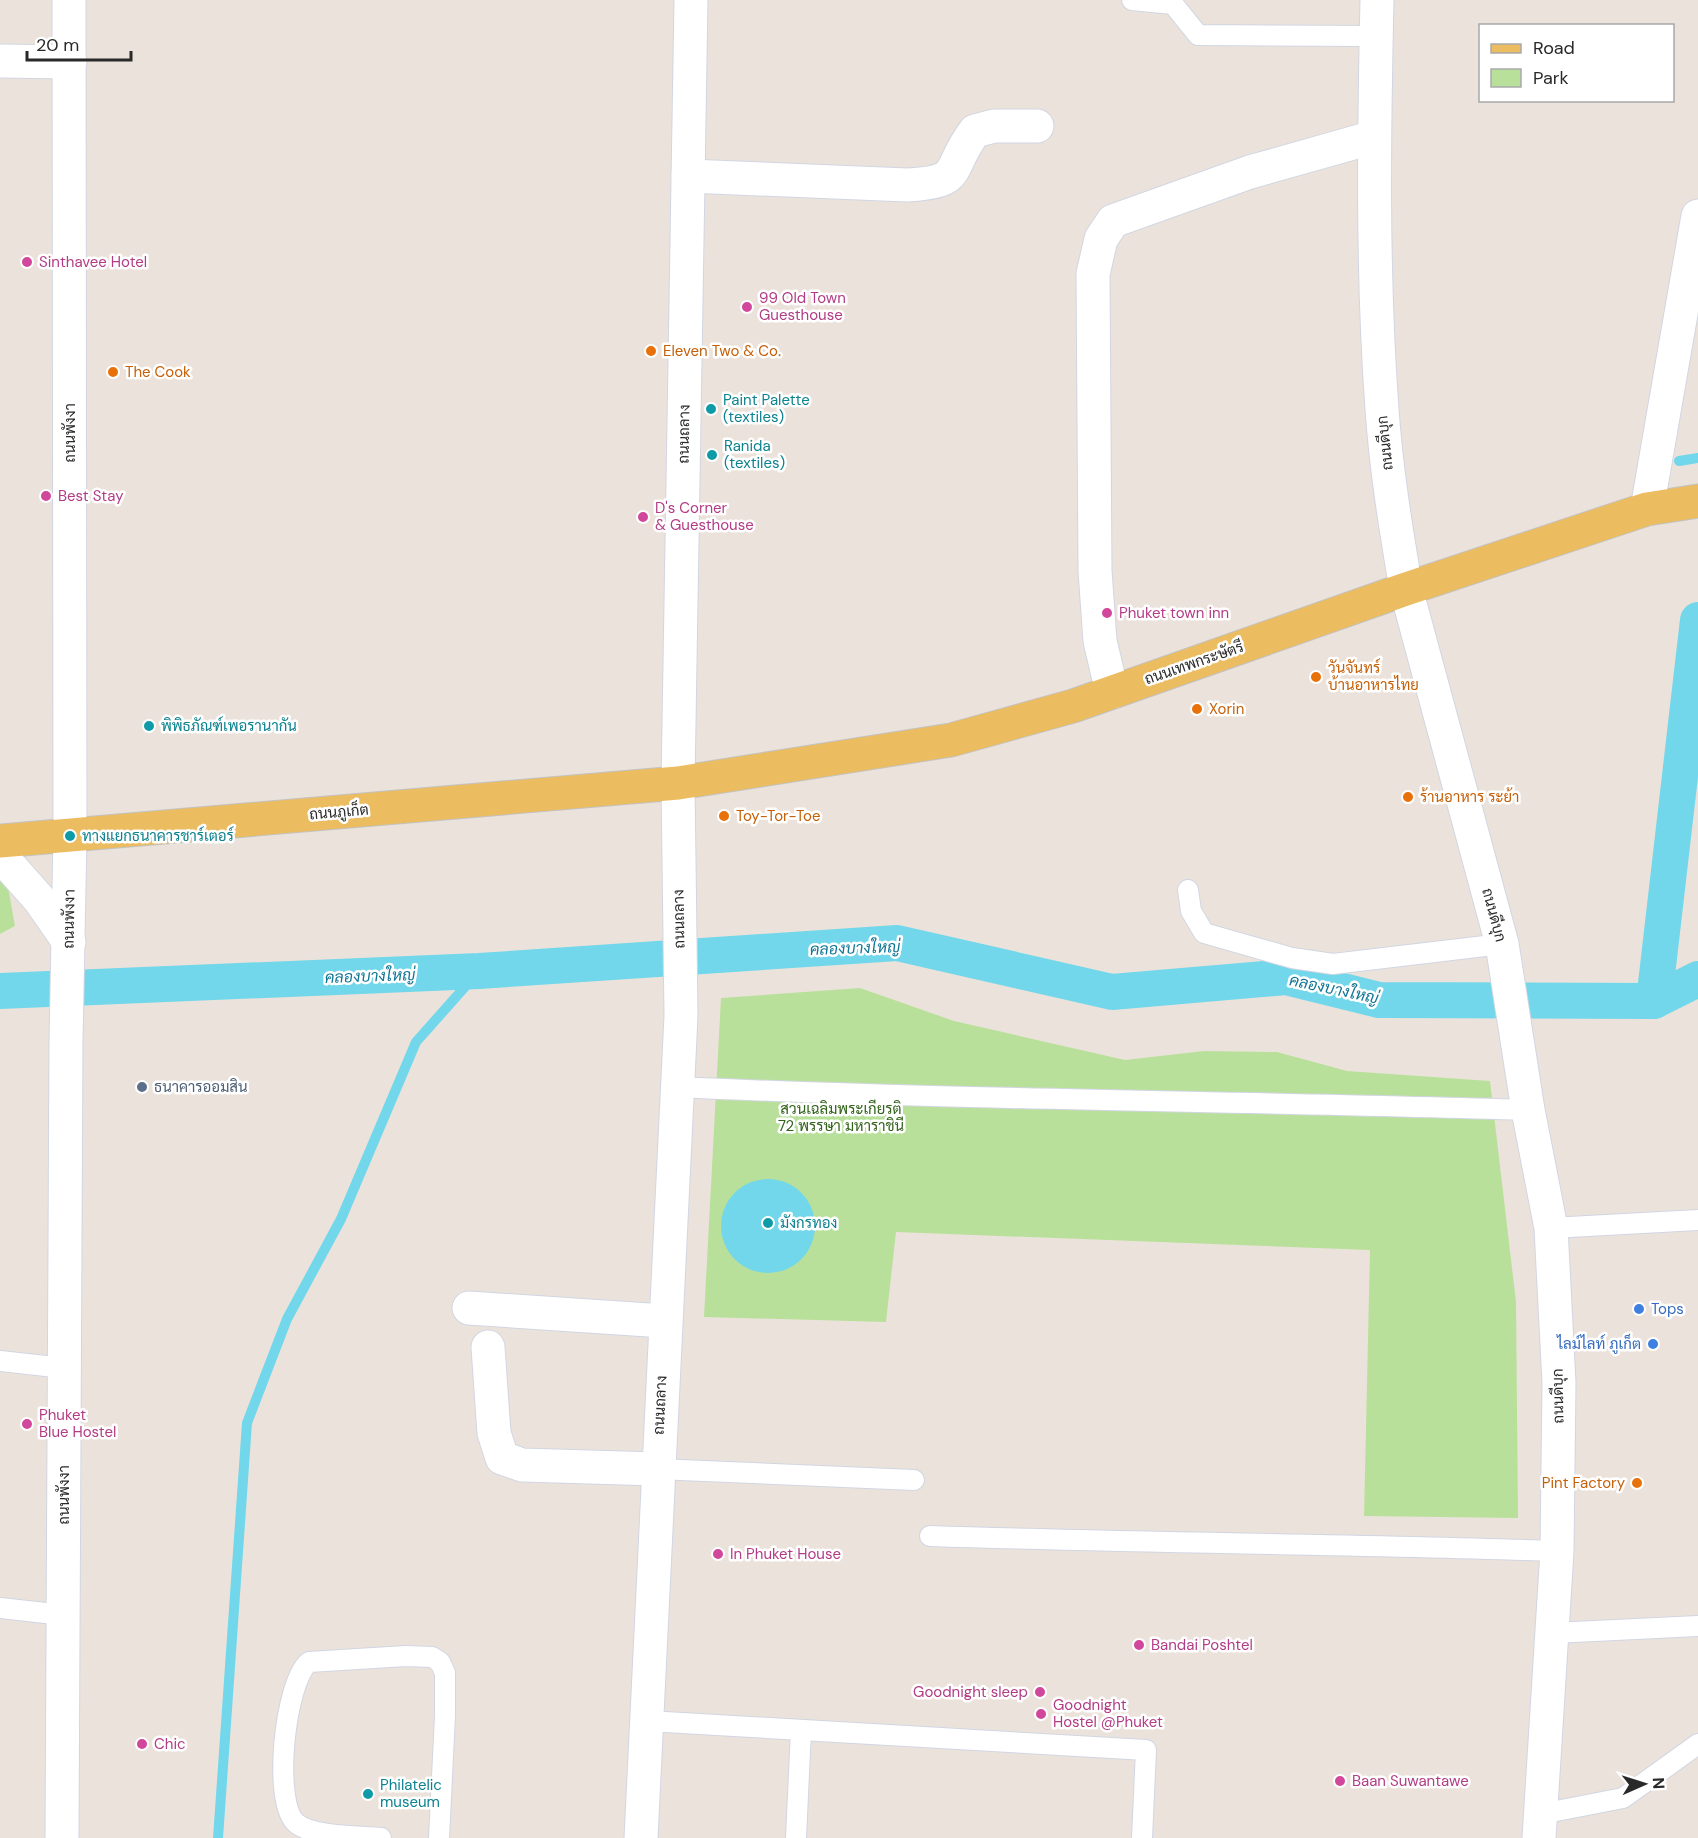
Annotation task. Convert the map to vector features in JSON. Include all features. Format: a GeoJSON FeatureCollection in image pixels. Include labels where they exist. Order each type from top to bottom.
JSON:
{"type":"FeatureCollection","features":[{"type":"Feature","properties":{"kind":"main road","name":"ถนนเทพกระษัตรี"},"geometry":{"type":"LineString","coordinates":[[678,783],[951,740],[1073,706],[1406,588],[1672,505]]}},
{"type":"Feature","properties":{"kind":"main road","name":"ถนนภูเก็ต"},"geometry":{"type":"LineString","coordinates":[[0,841],[678,783]]}},
{"type":"Feature","properties":{"kind":"street","name":"ถนนพังงา"},"geometry":{"type":"LineString","coordinates":[[62,1838],[66,1042],[70,836],[69,0]]}},
{"type":"Feature","properties":{"kind":"street","name":"ถนนถลาง"},"geometry":{"type":"LineString","coordinates":[[641,1838],[664,1321],[681,1016],[678,783],[691,0]]}},
{"type":"Feature","properties":{"kind":"street","name":"ถนนดีบุก"},"geometry":{"type":"LineString","coordinates":[[1377,0],[1374,137],[1376,308],[1382,411],[1394,516],[1406,588],[1504,956],[1528,1110],[1551,1228],[1559,1383],[1557,1551],[1540,1826]]}},
{"type":"Feature","properties":{"kind":"street"},"geometry":{"type":"LineString","coordinates":[[0,61],[69,62]]}},
{"type":"Feature","properties":{"kind":"street"},"geometry":{"type":"LineString","coordinates":[[688,176],[907,185],[938,183],[956,167],[975,131],[994,126],[1037,126]]}},
{"type":"Feature","properties":{"kind":"street"},"geometry":{"type":"LineString","coordinates":[[1112,692],[1100,641],[1095,571],[1093,274],[1101,239],[1113,221],[1135,212],[1250,172],[1374,137]]}},
{"type":"Feature","properties":{"kind":"street"},"geometry":{"type":"LineString","coordinates":[[1672,505],[1698,216]]}},
{"type":"Feature","properties":{"kind":"street"},"geometry":{"type":"LineString","coordinates":[[0,855],[39,899],[69,942]]}},
{"type":"Feature","properties":{"kind":"street"},"geometry":{"type":"LineString","coordinates":[[469,1308],[664,1321]]}},
{"type":"Feature","properties":{"kind":"street"},"geometry":{"type":"LineString","coordinates":[[488,1347],[494,1433],[502,1458],[522,1465],[657,1469]]}},
{"type":"Feature","properties":{"kind":"lane"},"geometry":{"type":"LineString","coordinates":[[1132,0],[1173,4],[1198,35],[1376,36]]}},
{"type":"Feature","properties":{"kind":"lane"},"geometry":{"type":"LineString","coordinates":[[1188,890],[1191,911],[1204,933],[1292,958],[1333,964],[1504,956]]}},
{"type":"Feature","properties":{"kind":"lane"},"geometry":{"type":"LineString","coordinates":[[676,1087],[919,1097],[1179,1100],[1528,1110]]}},
{"type":"Feature","properties":{"kind":"lane"},"geometry":{"type":"LineString","coordinates":[[1551,1228],[1698,1220]]}},
{"type":"Feature","properties":{"kind":"lane"},"geometry":{"type":"LineString","coordinates":[[0,1361],[64,1368]]}},
{"type":"Feature","properties":{"kind":"lane"},"geometry":{"type":"LineString","coordinates":[[657,1469],[914,1480]]}},
{"type":"Feature","properties":{"kind":"lane"},"geometry":{"type":"LineString","coordinates":[[930,1536],[1152,1544],[1332,1543],[1557,1551]]}},
{"type":"Feature","properties":{"kind":"lane"},"geometry":{"type":"LineString","coordinates":[[0,1608],[63,1615]]}},
{"type":"Feature","properties":{"kind":"lane"},"geometry":{"type":"LineString","coordinates":[[1553,1633],[1698,1626]]}},
{"type":"Feature","properties":{"kind":"lane"},"geometry":{"type":"LineString","coordinates":[[381,1838],[310,1830],[298,1825],[286,1807],[283,1774],[290,1712],[298,1674],[309,1662],[406,1656],[432,1657],[440,1662],[445,1672],[445,1716],[439,1838]]}},
{"type":"Feature","properties":{"kind":"lane"},"geometry":{"type":"LineString","coordinates":[[648,1721],[1146,1750],[1142,1838]]}},
{"type":"Feature","properties":{"kind":"lane"},"geometry":{"type":"LineString","coordinates":[[796,1838],[801,1730]]}},
{"type":"Feature","properties":{"kind":"lane"},"geometry":{"type":"LineString","coordinates":[[1540,1826],[1623,1798],[1698,1744]]}},
{"type":"Feature","properties":{"kind":"green space"},"geometry":{"type":"Polygon","coordinates":[[[0,870],[6,876],[15,926],[0,934],[0,870]]]}},
{"type":"Feature","properties":{"kind":"green space","name":"สวนเฉลิมพระเกียรติ 72 พรรษา มหาราชินี"},"geometry":{"type":"Polygon","coordinates":[[[860,988],[954,1021],[1125,1060],[1204,1051],[1277,1052],[1347,1071],[1490,1081],[1516,1302],[1518,1518],[1364,1516],[1370,1250],[896,1232],[886,1322],[704,1317],[721,998],[860,988]]]}},
{"type":"Feature","properties":{"kind":"water"},"geometry":{"type":"Polygon","coordinates":[[[768,1179],[786,1183],[801,1193],[811,1208],[815,1226],[811,1244],[801,1259],[786,1269],[768,1273],[750,1269],[735,1259],[725,1244],[721,1226],[725,1208],[735,1193],[750,1183],[768,1179]]]}},
{"type":"Feature","properties":{"kind":"waterway"},"geometry":{"type":"LineString","coordinates":[[1679,461],[1698,458]]}},
{"type":"Feature","properties":{"kind":"waterway"},"geometry":{"type":"LineString","coordinates":[[1654,1001],[1698,620]]}},
{"type":"Feature","properties":{"kind":"waterway","name":"คลองบางใหญ่"},"geometry":{"type":"LineString","coordinates":[[0,991],[479,971],[897,943],[1112,992],[1286,977],[1379,1000],[1654,1001],[1698,979]]}},
{"type":"Feature","properties":{"kind":"waterway"},"geometry":{"type":"LineString","coordinates":[[218,1838],[247,1423],[287,1319],[341,1219],[416,1042],[479,971]]}},
{"type":"Feature","properties":{"kind":"place","name":"Sinthavee Hotel"},"geometry":{"type":"Point","coordinates":[27,262]}},
{"type":"Feature","properties":{"kind":"place","name":"99 Old Town Guesthouse"},"geometry":{"type":"Point","coordinates":[747,307]}},
{"type":"Feature","properties":{"kind":"place","name":"Eleven Two & Co."},"geometry":{"type":"Point","coordinates":[651,351]}},
{"type":"Feature","properties":{"kind":"place","name":"The Cook"},"geometry":{"type":"Point","coordinates":[113,372]}},
{"type":"Feature","properties":{"kind":"place","name":"Paint Palette (textiles)"},"geometry":{"type":"Point","coordinates":[711,409]}},
{"type":"Feature","properties":{"kind":"place","name":"Ranida (textiles)"},"geometry":{"type":"Point","coordinates":[712,455]}},
{"type":"Feature","properties":{"kind":"place","name":"Best Stay"},"geometry":{"type":"Point","coordinates":[46,496]}},
{"type":"Feature","properties":{"kind":"place","name":"D's Corner & Guesthouse"},"geometry":{"type":"Point","coordinates":[643,517]}},
{"type":"Feature","properties":{"kind":"place","name":"Phuket town inn"},"geometry":{"type":"Point","coordinates":[1107,613]}},
{"type":"Feature","properties":{"kind":"place","name":"วันจันทร์ บ้านอาหารไทย"},"geometry":{"type":"Point","coordinates":[1316,677]}},
{"type":"Feature","properties":{"kind":"place","name":"Xorin"},"geometry":{"type":"Point","coordinates":[1197,709]}},
{"type":"Feature","properties":{"kind":"place","name":"พิพิธภัณฑ์เพอรานากัน"},"geometry":{"type":"Point","coordinates":[149,726]}},
{"type":"Feature","properties":{"kind":"place","name":"ร้านอาหาร ระย้า"},"geometry":{"type":"Point","coordinates":[1408,797]}},
{"type":"Feature","properties":{"kind":"place","name":"Toy-Tor-Toe"},"geometry":{"type":"Point","coordinates":[724,816]}},
{"type":"Feature","properties":{"kind":"place","name":"ทางแยกธนาคารชาร์เตอร์"},"geometry":{"type":"Point","coordinates":[70,836]}},
{"type":"Feature","properties":{"kind":"place","name":"ธนาคารออมสิน"},"geometry":{"type":"Point","coordinates":[142,1087]}},
{"type":"Feature","properties":{"kind":"place","name":"มังกรทอง"},"geometry":{"type":"Point","coordinates":[768,1223]}},
{"type":"Feature","properties":{"kind":"place","name":"Tops"},"geometry":{"type":"Point","coordinates":[1639,1309]}},
{"type":"Feature","properties":{"kind":"place","name":"ไลม์ไลท์ ภูเก็ต"},"geometry":{"type":"Point","coordinates":[1653,1344]}},
{"type":"Feature","properties":{"kind":"place","name":"Phuket Blue Hostel"},"geometry":{"type":"Point","coordinates":[27,1424]}},
{"type":"Feature","properties":{"kind":"place","name":"Pint Factory"},"geometry":{"type":"Point","coordinates":[1637,1483]}},
{"type":"Feature","properties":{"kind":"place","name":"In Phuket House"},"geometry":{"type":"Point","coordinates":[718,1554]}},
{"type":"Feature","properties":{"kind":"place","name":"Bandai Poshtel"},"geometry":{"type":"Point","coordinates":[1139,1645]}},
{"type":"Feature","properties":{"kind":"place","name":"Goodnight sleep"},"geometry":{"type":"Point","coordinates":[1040,1692]}},
{"type":"Feature","properties":{"kind":"place","name":"Goodnight Hostel @Phuket"},"geometry":{"type":"Point","coordinates":[1041,1714]}},
{"type":"Feature","properties":{"kind":"place","name":"Chic"},"geometry":{"type":"Point","coordinates":[142,1744]}},
{"type":"Feature","properties":{"kind":"place","name":"Baan Suwantawe"},"geometry":{"type":"Point","coordinates":[1340,1781]}},
{"type":"Feature","properties":{"kind":"place","name":"Philatelic museum"},"geometry":{"type":"Point","coordinates":[368,1794]}}]}
